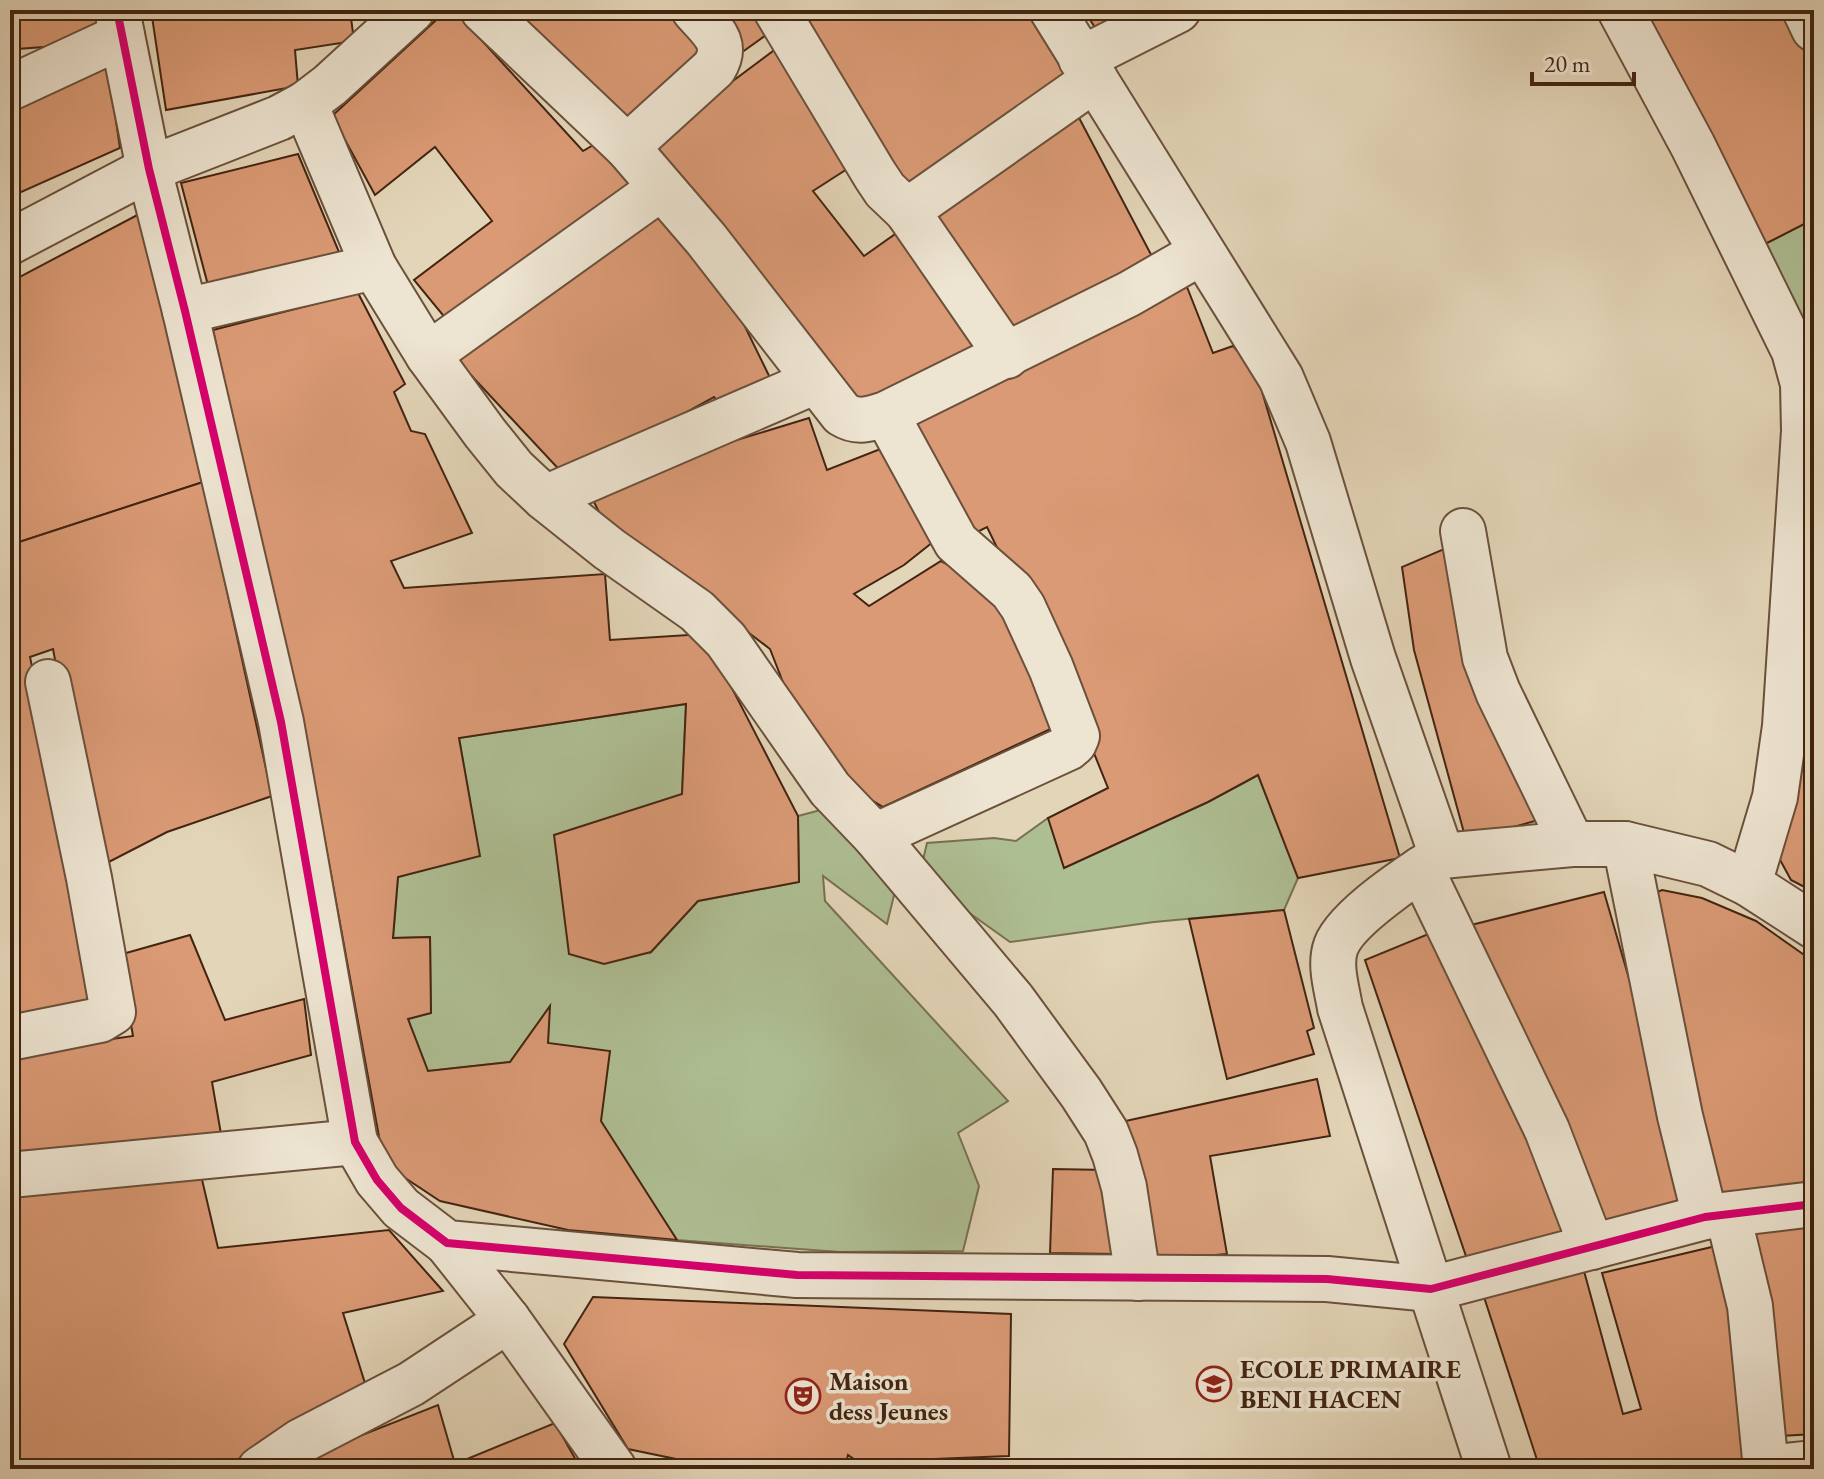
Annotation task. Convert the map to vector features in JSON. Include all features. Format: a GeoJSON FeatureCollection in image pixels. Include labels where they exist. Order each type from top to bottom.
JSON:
{"type":"FeatureCollection","features":[{"type":"Feature","properties":{"kind":"street"},"geometry":{"type":"LineString","coordinates":[[10,242],[149,169],[279,118],[305,104],[412,10]]}},
{"type":"Feature","properties":{"kind":"street"},"geometry":{"type":"LineString","coordinates":[[483,10],[627,147],[706,239],[842,414],[851,420],[860,421],[886,414],[1129,294],[1202,252]]}},
{"type":"Feature","properties":{"kind":"street"},"geometry":{"type":"LineString","coordinates":[[627,147],[719,60],[722,51],[720,42],[694,10]]}},
{"type":"Feature","properties":{"kind":"street"},"geometry":{"type":"LineString","coordinates":[[776,10],[885,190],[907,211],[1007,356]]}},
{"type":"Feature","properties":{"kind":"street"},"geometry":{"type":"LineString","coordinates":[[1052,10],[1281,378],[1308,442],[1431,862],[1541,1118],[1592,1247]]}},
{"type":"Feature","properties":{"kind":"street"},"geometry":{"type":"LineString","coordinates":[[907,211],[1088,69],[1178,10]]}},
{"type":"Feature","properties":{"kind":"street"},"geometry":{"type":"LineString","coordinates":[[1620,10],[1731,222],[1801,370],[1804,431],[1800,727],[1749,884]]}},
{"type":"Feature","properties":{"kind":"street"},"geometry":{"type":"LineString","coordinates":[[1805,10],[1814,29]]}},
{"type":"Feature","properties":{"kind":"street"},"geometry":{"type":"LineString","coordinates":[[10,88],[120,23],[149,169],[281,722],[355,1142],[377,1180],[401,1208],[447,1243],[508,1320],[614,1469]]}},
{"type":"Feature","properties":{"kind":"street"},"geometry":{"type":"LineString","coordinates":[[305,104],[374,267],[428,355],[514,469],[609,549],[697,611],[714,627],[830,789],[875,836],[1013,1000],[1106,1132],[1124,1187],[1138,1278]]}},
{"type":"Feature","properties":{"kind":"street"},"geometry":{"type":"LineString","coordinates":[[428,355],[661,188]]}},
{"type":"Feature","properties":{"kind":"street"},"geometry":{"type":"LineString","coordinates":[[185,311],[374,267]]}},
{"type":"Feature","properties":{"kind":"street"},"geometry":{"type":"LineString","coordinates":[[545,498],[816,381]]}},
{"type":"Feature","properties":{"kind":"street"},"geometry":{"type":"LineString","coordinates":[[875,836],[1068,748],[1077,736],[1023,607],[1012,591],[956,542],[886,414]]}},
{"type":"Feature","properties":{"kind":"street"},"geometry":{"type":"LineString","coordinates":[[1463,531],[1485,658],[1498,692],[1572,844]]}},
{"type":"Feature","properties":{"kind":"street"},"geometry":{"type":"LineString","coordinates":[[10,1038],[100,1020],[113,1012],[92,892],[48,682]]}},
{"type":"Feature","properties":{"kind":"street"},"geometry":{"type":"LineString","coordinates":[[1489,1469],[1340,1008],[1333,972],[1335,947],[1347,927],[1431,862],[1572,844],[1625,844],[1708,864],[1749,884],[1814,926]]}},
{"type":"Feature","properties":{"kind":"street"},"geometry":{"type":"LineString","coordinates":[[1625,844],[1680,1116],[1750,1306],[1766,1468],[1814,1463]]}},
{"type":"Feature","properties":{"kind":"street"},"geometry":{"type":"LineString","coordinates":[[10,1175],[355,1142]]}},
{"type":"Feature","properties":{"kind":"street"},"geometry":{"type":"LineString","coordinates":[[447,1243],[797,1275],[1327,1279],[1431,1289],[1716,1216],[1814,1204]]}},
{"type":"Feature","properties":{"kind":"street"},"geometry":{"type":"LineString","coordinates":[[260,1469],[301,1441],[411,1384],[508,1320]]}},
{"type":"Feature","properties":{"kind":"green space"},"geometry":{"type":"Polygon","coordinates":[[[1814,219],[1814,311],[1790,323],[1757,248],[1814,219]]]}},
{"type":"Feature","properties":{"kind":"green space"},"geometry":{"type":"Polygon","coordinates":[[[686,704],[682,794],[651,952],[698,901],[799,882],[798,816],[832,807],[896,887],[887,924],[823,876],[825,901],[1008,1101],[958,1133],[979,1186],[963,1251],[840,1252],[677,1240],[548,1043],[549,1008],[510,1062],[428,1071],[408,1019],[431,1013],[430,937],[393,938],[398,877],[479,855],[459,738],[686,704]]]}},
{"type":"Feature","properties":{"kind":"green space"},"geometry":{"type":"Polygon","coordinates":[[[1258,775],[1298,878],[1284,910],[1154,922],[1010,942],[919,877],[927,843],[994,838],[1016,841],[1048,818],[1173,818],[1258,775]]]}},
{"type":"Feature","properties":{"kind":"building"},"geometry":{"type":"Polygon","coordinates":[[[10,10],[95,10],[100,43],[17,49],[18,63],[10,84],[10,10]]]}},
{"type":"Feature","properties":{"kind":"building"},"geometry":{"type":"Polygon","coordinates":[[[151,10],[350,10],[354,41],[295,50],[298,86],[166,110],[151,10]]]}},
{"type":"Feature","properties":{"kind":"building"},"geometry":{"type":"Polygon","coordinates":[[[447,10],[454,10],[583,151],[600,141],[638,194],[451,325],[414,280],[492,221],[435,147],[375,195],[332,116],[447,10]]]}},
{"type":"Feature","properties":{"kind":"building"},"geometry":{"type":"Polygon","coordinates":[[[494,10],[687,10],[700,42],[698,67],[637,128],[494,10]]]}},
{"type":"Feature","properties":{"kind":"building"},"geometry":{"type":"Polygon","coordinates":[[[705,10],[770,10],[780,25],[741,53],[705,10]]]}},
{"type":"Feature","properties":{"kind":"building"},"geometry":{"type":"Polygon","coordinates":[[[793,10],[1027,10],[1066,76],[897,195],[793,10]]]}},
{"type":"Feature","properties":{"kind":"building"},"geometry":{"type":"Polygon","coordinates":[[[1084,10],[1169,10],[1099,34],[1084,10]]]}},
{"type":"Feature","properties":{"kind":"building"},"geometry":{"type":"Polygon","coordinates":[[[1629,10],[1789,10],[1814,58],[1814,219],[1757,248],[1629,10]]]}},
{"type":"Feature","properties":{"kind":"building"},"geometry":{"type":"Polygon","coordinates":[[[781,45],[858,162],[813,191],[864,256],[908,225],[988,343],[888,399],[843,397],[639,151],[781,45]]]}},
{"type":"Feature","properties":{"kind":"building"},"geometry":{"type":"Polygon","coordinates":[[[107,59],[120,148],[10,197],[10,103],[107,59]]]}},
{"type":"Feature","properties":{"kind":"building"},"geometry":{"type":"Polygon","coordinates":[[[1077,114],[1156,264],[1013,342],[926,206],[1077,114]]]}},
{"type":"Feature","properties":{"kind":"building"},"geometry":{"type":"Polygon","coordinates":[[[298,154],[344,264],[209,289],[181,183],[298,154]]]}},
{"type":"Feature","properties":{"kind":"building"},"geometry":{"type":"Polygon","coordinates":[[[656,200],[732,300],[775,388],[726,412],[714,397],[567,478],[454,357],[656,200]]]}},
{"type":"Feature","properties":{"kind":"building"},"geometry":{"type":"Polygon","coordinates":[[[143,212],[203,482],[10,545],[10,282],[143,212]]]}},
{"type":"Feature","properties":{"kind":"building"},"geometry":{"type":"Polygon","coordinates":[[[1187,287],[1213,353],[1233,346],[1256,371],[1400,858],[1298,878],[1258,775],[1208,802],[1064,868],[1048,818],[1108,788],[1077,711],[987,527],[963,539],[910,425],[1187,287]]]}},
{"type":"Feature","properties":{"kind":"building"},"geometry":{"type":"Polygon","coordinates":[[[358,293],[405,384],[394,392],[411,431],[425,434],[472,533],[391,561],[404,588],[605,574],[610,640],[704,634],[798,816],[799,882],[698,901],[651,952],[604,964],[569,954],[554,835],[682,794],[686,704],[459,738],[480,856],[398,877],[393,938],[430,937],[431,1013],[408,1019],[428,1071],[510,1062],[550,1006],[548,1043],[610,1051],[601,1121],[677,1240],[568,1230],[440,1201],[384,1164],[322,825],[213,330],[358,293]]]}},
{"type":"Feature","properties":{"kind":"building"},"geometry":{"type":"Polygon","coordinates":[[[809,418],[827,470],[888,446],[938,538],[904,565],[854,594],[869,606],[941,561],[1013,600],[1057,726],[883,807],[831,775],[804,736],[770,649],[685,584],[609,532],[586,486],[809,418]]]}},
{"type":"Feature","properties":{"kind":"building"},"geometry":{"type":"Polygon","coordinates":[[[203,482],[272,796],[167,832],[101,866],[84,812],[53,649],[30,657],[103,1005],[10,1016],[10,545],[203,482]]]}},
{"type":"Feature","properties":{"kind":"building"},"geometry":{"type":"Polygon","coordinates":[[[1458,543],[1546,818],[1466,840],[1414,650],[1402,567],[1458,543]]]}},
{"type":"Feature","properties":{"kind":"building"},"geometry":{"type":"Polygon","coordinates":[[[1796,756],[1814,757],[1814,892],[1791,880],[1779,858],[1796,756]]]}},
{"type":"Feature","properties":{"kind":"building"},"geometry":{"type":"Polygon","coordinates":[[[1662,890],[1702,898],[1756,921],[1810,959],[1814,975],[1814,1184],[1716,1205],[1645,897],[1662,890]]]}},
{"type":"Feature","properties":{"kind":"building"},"geometry":{"type":"Polygon","coordinates":[[[1604,892],[1692,1197],[1594,1225],[1459,928],[1604,892]]]}},
{"type":"Feature","properties":{"kind":"building"},"geometry":{"type":"Polygon","coordinates":[[[1284,910],[1314,1028],[1307,1031],[1314,1054],[1227,1079],[1189,919],[1284,910]]]}},
{"type":"Feature","properties":{"kind":"building"},"geometry":{"type":"Polygon","coordinates":[[[1443,928],[1572,1234],[1468,1262],[1365,960],[1443,928]]]}},
{"type":"Feature","properties":{"kind":"building"},"geometry":{"type":"Polygon","coordinates":[[[190,935],[225,1020],[304,999],[311,1055],[212,1082],[221,1134],[10,1158],[10,1054],[133,1036],[119,955],[190,935]]]}},
{"type":"Feature","properties":{"kind":"building"},"geometry":{"type":"Polygon","coordinates":[[[1317,1079],[1330,1136],[1210,1156],[1227,1254],[1149,1261],[1121,1122],[1317,1079]]]}},
{"type":"Feature","properties":{"kind":"building"},"geometry":{"type":"Polygon","coordinates":[[[1053,1169],[1106,1170],[1114,1254],[1050,1253],[1053,1169]]]}},
{"type":"Feature","properties":{"kind":"building"},"geometry":{"type":"Polygon","coordinates":[[[200,1171],[218,1248],[389,1230],[443,1291],[343,1313],[369,1396],[302,1420],[222,1469],[10,1469],[10,1191],[200,1171]]]}},
{"type":"Feature","properties":{"kind":"building"},"geometry":{"type":"Polygon","coordinates":[[[1814,1224],[1814,1434],[1781,1436],[1752,1234],[1814,1224]]]}},
{"type":"Feature","properties":{"kind":"building"},"geometry":{"type":"Polygon","coordinates":[[[1716,1246],[1739,1308],[1749,1469],[1540,1469],[1484,1297],[1584,1271],[1623,1414],[1641,1409],[1602,1273],[1716,1246]]]}},
{"type":"Feature","properties":{"kind":"building","name":"Maison dess Jeunes"},"geometry":{"type":"Polygon","coordinates":[[[593,1297],[1011,1314],[1009,1456],[858,1462],[848,1455],[845,1469],[724,1469],[628,1449],[564,1344],[593,1297]]]}},
{"type":"Feature","properties":{"kind":"building"},"geometry":{"type":"Polygon","coordinates":[[[438,1405],[455,1464],[555,1423],[581,1469],[293,1469],[291,1463],[438,1405]]]}},
{"type":"Feature","properties":{"kind":"cycle path"},"geometry":{"type":"LineString","coordinates":[[117,10],[149,169],[281,722],[355,1142],[377,1180],[401,1208],[447,1243],[797,1275],[1327,1279],[1431,1289],[1705,1217],[1814,1204]]}},
{"type":"Feature","properties":{"kind":"place","name":"ECOLE PRIMAIRE BENI HACEN"},"geometry":{"type":"Point","coordinates":[1214,1384]}},
{"type":"Feature","properties":{"kind":"place","name":"Maison dess Jeunes"},"geometry":{"type":"Point","coordinates":[803,1396]}}]}
